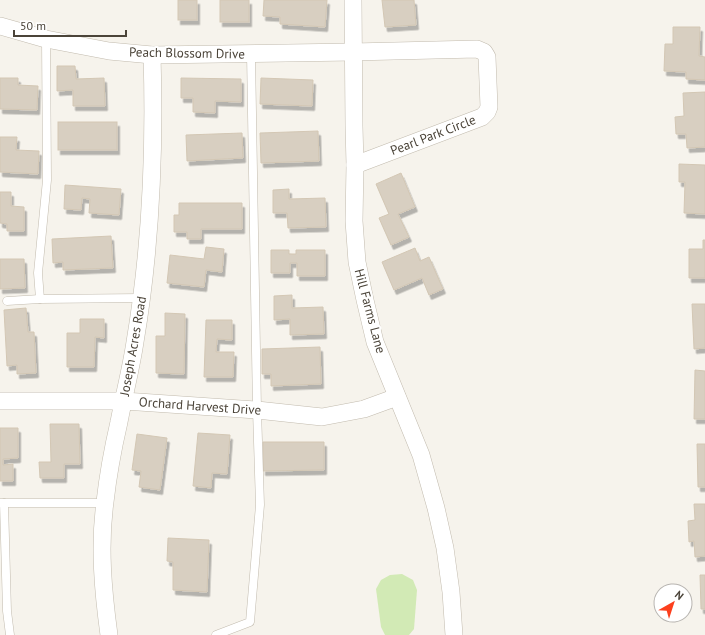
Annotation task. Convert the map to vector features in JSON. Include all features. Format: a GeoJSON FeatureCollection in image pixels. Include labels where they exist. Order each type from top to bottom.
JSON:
{"type":"FeatureCollection","features":[{"type":"Feature","properties":{"kind":"street","name":"Hill Farms Lane"},"geometry":{"type":"LineString","coordinates":[[353,0],[355,165],[354,221],[357,262],[375,342],[421,455],[436,508],[445,548],[451,592],[454,635]]}},
{"type":"Feature","properties":{"kind":"street","name":"Peach Blossom Drive"},"geometry":{"type":"LineString","coordinates":[[0,26],[46,39],[109,51],[152,55],[353,52]]}},
{"type":"Feature","properties":{"kind":"street","name":"Pearl Park Circle"},"geometry":{"type":"LineString","coordinates":[[353,52],[477,50],[484,52],[487,58],[489,107],[487,112],[482,117],[355,165]]}},
{"type":"Feature","properties":{"kind":"street","name":"Joseph Acres Road"},"geometry":{"type":"LineString","coordinates":[[110,635],[105,609],[102,567],[102,538],[105,503],[116,436],[136,341],[148,244],[153,137],[152,55]]}},
{"type":"Feature","properties":{"kind":"street","name":"Orchard Harvest Drive"},"geometry":{"type":"LineString","coordinates":[[0,401],[124,401],[257,410],[322,417],[364,409],[397,397]]}},
{"type":"Feature","properties":{"kind":"lane"},"geometry":{"type":"LineString","coordinates":[[40,299],[38,273],[47,180],[46,39]]}},
{"type":"Feature","properties":{"kind":"lane"},"geometry":{"type":"LineString","coordinates":[[216,635],[250,622],[260,505],[251,54]]}},
{"type":"Feature","properties":{"kind":"lane"},"geometry":{"type":"LineString","coordinates":[[7,301],[40,299],[142,298]]}},
{"type":"Feature","properties":{"kind":"lane"},"geometry":{"type":"LineString","coordinates":[[10,635],[7,611],[2,503],[105,503]]}},
{"type":"Feature","properties":{"kind":"green space"},"geometry":{"type":"Polygon","coordinates":[[[402,574],[413,580],[417,590],[414,629],[409,635],[385,635],[381,627],[376,589],[381,580],[390,575],[402,574]]]}},
{"type":"Feature","properties":{"kind":"building"},"geometry":{"type":"Polygon","coordinates":[[[178,0],[197,0],[197,20],[178,20],[178,0]]]}},
{"type":"Feature","properties":{"kind":"building"},"geometry":{"type":"Polygon","coordinates":[[[220,0],[249,0],[249,22],[220,22],[220,0]]]}},
{"type":"Feature","properties":{"kind":"building"},"geometry":{"type":"Polygon","coordinates":[[[264,0],[327,0],[325,27],[280,24],[280,17],[263,16],[264,0]]]}},
{"type":"Feature","properties":{"kind":"building"},"geometry":{"type":"Polygon","coordinates":[[[382,0],[414,0],[416,25],[385,27],[382,0]]]}},
{"type":"Feature","properties":{"kind":"building"},"geometry":{"type":"Polygon","coordinates":[[[673,27],[700,27],[699,56],[705,57],[705,80],[686,79],[686,72],[664,71],[665,44],[673,44],[673,27]]]}},
{"type":"Feature","properties":{"kind":"building"},"geometry":{"type":"Polygon","coordinates":[[[57,66],[75,66],[76,79],[104,78],[105,106],[73,106],[73,90],[57,91],[57,66]]]}},
{"type":"Feature","properties":{"kind":"building"},"geometry":{"type":"Polygon","coordinates":[[[0,78],[18,78],[18,85],[38,86],[37,110],[0,109],[0,78]]]}},
{"type":"Feature","properties":{"kind":"building"},"geometry":{"type":"Polygon","coordinates":[[[181,78],[241,79],[241,102],[215,101],[215,113],[193,112],[193,98],[181,98],[181,78]]]}},
{"type":"Feature","properties":{"kind":"building"},"geometry":{"type":"Polygon","coordinates":[[[261,78],[313,80],[312,106],[260,104],[261,78]]]}},
{"type":"Feature","properties":{"kind":"building"},"geometry":{"type":"Polygon","coordinates":[[[705,92],[705,147],[687,148],[686,134],[676,134],[675,117],[684,116],[683,93],[705,92]]]}},
{"type":"Feature","properties":{"kind":"building"},"geometry":{"type":"Polygon","coordinates":[[[58,122],[117,122],[117,150],[58,150],[58,122]]]}},
{"type":"Feature","properties":{"kind":"building"},"geometry":{"type":"Polygon","coordinates":[[[318,131],[319,161],[261,163],[260,133],[318,131]]]}},
{"type":"Feature","properties":{"kind":"building"},"geometry":{"type":"Polygon","coordinates":[[[242,133],[243,158],[187,161],[186,135],[242,133]]]}},
{"type":"Feature","properties":{"kind":"building"},"geometry":{"type":"Polygon","coordinates":[[[0,137],[17,137],[16,150],[39,151],[38,174],[0,172],[0,137]]]}},
{"type":"Feature","properties":{"kind":"building"},"geometry":{"type":"Polygon","coordinates":[[[679,164],[705,165],[705,214],[684,213],[685,182],[679,182],[679,164]]]}},
{"type":"Feature","properties":{"kind":"building"},"geometry":{"type":"Polygon","coordinates":[[[401,173],[415,207],[398,214],[409,237],[391,245],[379,218],[389,214],[376,184],[401,173]]]}},
{"type":"Feature","properties":{"kind":"building"},"geometry":{"type":"Polygon","coordinates":[[[65,185],[121,189],[119,215],[89,213],[90,199],[82,198],[81,210],[64,209],[65,185]]]}},
{"type":"Feature","properties":{"kind":"building"},"geometry":{"type":"Polygon","coordinates":[[[289,189],[289,199],[325,198],[326,227],[288,228],[287,213],[273,213],[273,190],[289,189]]]}},
{"type":"Feature","properties":{"kind":"building"},"geometry":{"type":"Polygon","coordinates":[[[0,192],[11,192],[11,206],[24,207],[24,231],[7,231],[7,224],[0,223],[0,192]]]}},
{"type":"Feature","properties":{"kind":"building"},"geometry":{"type":"Polygon","coordinates":[[[179,203],[242,203],[242,229],[201,229],[201,239],[187,239],[187,232],[174,232],[174,215],[179,215],[179,203]]]}},
{"type":"Feature","properties":{"kind":"building"},"geometry":{"type":"Polygon","coordinates":[[[111,236],[113,268],[63,270],[63,262],[53,263],[52,239],[111,236]]]}},
{"type":"Feature","properties":{"kind":"building"},"geometry":{"type":"Polygon","coordinates":[[[703,240],[705,240],[705,278],[689,278],[689,249],[703,249],[703,240]]]}},
{"type":"Feature","properties":{"kind":"building"},"geometry":{"type":"Polygon","coordinates":[[[206,247],[224,249],[222,272],[206,270],[204,287],[167,283],[170,255],[204,259],[206,247]]]}},
{"type":"Feature","properties":{"kind":"building"},"geometry":{"type":"Polygon","coordinates":[[[415,248],[420,261],[429,257],[443,289],[429,295],[422,278],[394,290],[382,262],[415,248]]]}},
{"type":"Feature","properties":{"kind":"building"},"geometry":{"type":"Polygon","coordinates":[[[271,250],[289,250],[289,254],[296,254],[296,250],[325,250],[325,276],[297,276],[297,263],[290,263],[290,273],[271,273],[271,250]]]}},
{"type":"Feature","properties":{"kind":"building"},"geometry":{"type":"Polygon","coordinates":[[[0,259],[24,259],[25,288],[0,289],[0,259]]]}},
{"type":"Feature","properties":{"kind":"building"},"geometry":{"type":"Polygon","coordinates":[[[292,295],[292,308],[323,307],[324,334],[290,335],[290,319],[274,320],[274,296],[292,295]]]}},
{"type":"Feature","properties":{"kind":"building"},"geometry":{"type":"Polygon","coordinates":[[[692,304],[705,304],[705,348],[694,349],[692,304]]]}},
{"type":"Feature","properties":{"kind":"building"},"geometry":{"type":"Polygon","coordinates":[[[26,308],[28,332],[34,332],[36,373],[17,374],[17,365],[7,366],[4,310],[26,308]]]}},
{"type":"Feature","properties":{"kind":"building"},"geometry":{"type":"Polygon","coordinates":[[[165,313],[185,314],[184,374],[156,373],[156,336],[165,336],[165,313]]]}},
{"type":"Feature","properties":{"kind":"building"},"geometry":{"type":"Polygon","coordinates":[[[80,319],[104,319],[104,338],[95,337],[94,367],[67,367],[67,333],[80,333],[80,319]]]}},
{"type":"Feature","properties":{"kind":"building"},"geometry":{"type":"Polygon","coordinates":[[[206,320],[232,320],[232,340],[217,339],[216,352],[234,352],[233,377],[204,377],[206,320]]]}},
{"type":"Feature","properties":{"kind":"building"},"geometry":{"type":"Polygon","coordinates":[[[320,347],[321,384],[271,386],[271,374],[262,374],[262,349],[320,347]]]}},
{"type":"Feature","properties":{"kind":"building"},"geometry":{"type":"Polygon","coordinates":[[[695,370],[705,371],[705,419],[694,419],[695,370]]]}},
{"type":"Feature","properties":{"kind":"building"},"geometry":{"type":"Polygon","coordinates":[[[50,424],[79,424],[80,464],[64,464],[64,478],[40,478],[39,462],[51,462],[50,424]]]}},
{"type":"Feature","properties":{"kind":"building"},"geometry":{"type":"Polygon","coordinates":[[[0,428],[18,428],[18,458],[3,459],[3,465],[13,464],[13,481],[0,481],[0,428]]]}},
{"type":"Feature","properties":{"kind":"building"},"geometry":{"type":"Polygon","coordinates":[[[198,433],[230,435],[227,474],[212,473],[211,488],[193,486],[198,433]]]}},
{"type":"Feature","properties":{"kind":"building"},"geometry":{"type":"Polygon","coordinates":[[[137,434],[167,438],[160,490],[139,487],[141,471],[132,470],[137,434]]]}},
{"type":"Feature","properties":{"kind":"building"},"geometry":{"type":"Polygon","coordinates":[[[263,442],[324,442],[324,470],[263,471],[263,442]]]}},
{"type":"Feature","properties":{"kind":"building"},"geometry":{"type":"Polygon","coordinates":[[[697,444],[705,444],[705,487],[698,487],[697,444]]]}},
{"type":"Feature","properties":{"kind":"building"},"geometry":{"type":"Polygon","coordinates":[[[694,504],[705,504],[705,556],[695,557],[694,541],[689,542],[688,521],[695,520],[694,504]]]}},
{"type":"Feature","properties":{"kind":"building"},"geometry":{"type":"Polygon","coordinates":[[[168,538],[209,540],[207,592],[173,590],[173,562],[167,561],[168,538]]]}},
{"type":"Feature","properties":{"kind":"building"},"geometry":{"type":"Polygon","coordinates":[[[700,575],[705,575],[705,609],[701,609],[700,575]]]}}]}
